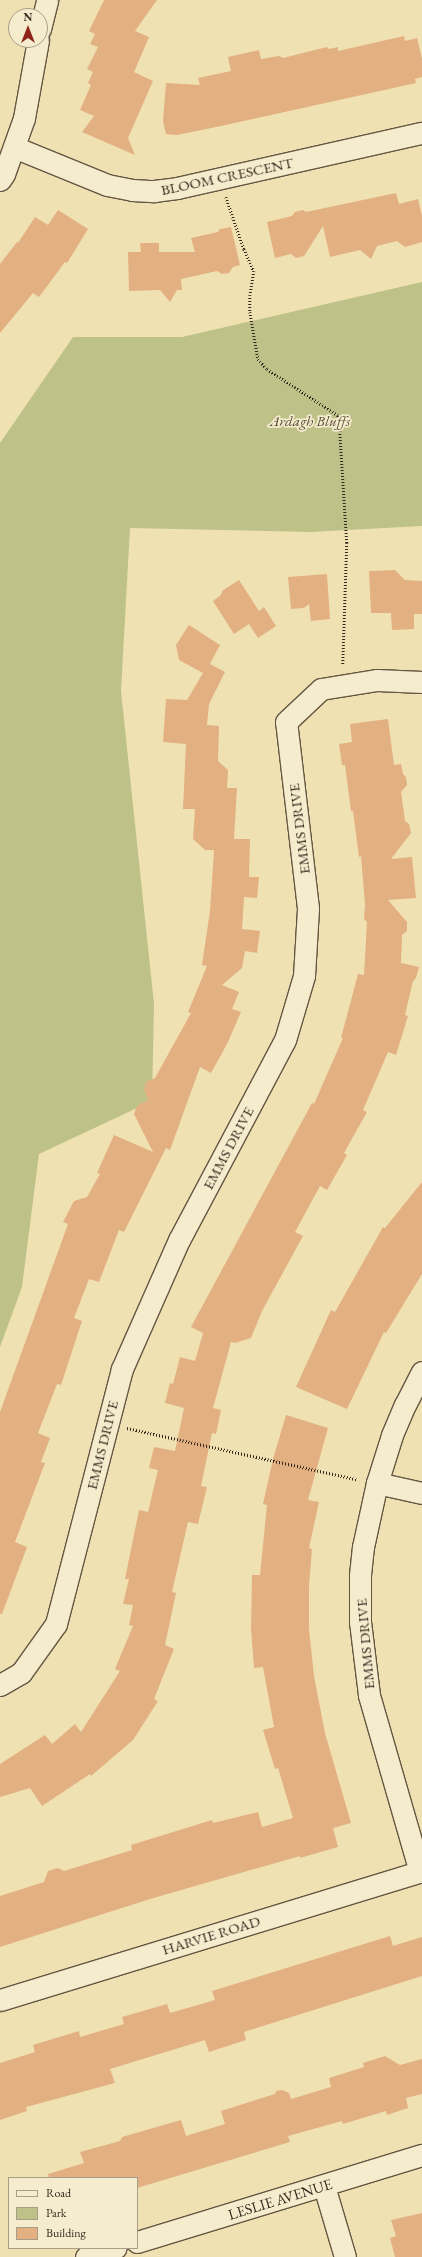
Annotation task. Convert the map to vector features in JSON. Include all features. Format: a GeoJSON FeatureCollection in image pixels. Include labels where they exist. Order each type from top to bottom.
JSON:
{"type":"FeatureCollection","features":[{"type":"Feature","properties":{"kind":"street"},"geometry":{"type":"LineString","coordinates":[[0,180],[4,174],[24,118],[37,48]]}},
{"type":"Feature","properties":{"kind":"street","name":"BLOOM CRESCENT"},"geometry":{"type":"LineString","coordinates":[[14,147],[92,180],[122,189],[164,190],[422,133]]}},
{"type":"Feature","properties":{"kind":"street","name":"EMMS DRIVE"},"geometry":{"type":"LineString","coordinates":[[0,1685],[21,1673],[56,1624],[122,1369],[179,1240],[284,1040],[304,976],[308,908],[286,722],[321,689],[377,680],[422,682]]}},
{"type":"Feature","properties":{"kind":"street","name":"EMMS DRIVE"},"geometry":{"type":"LineString","coordinates":[[421,1871],[383,1747],[369,1695],[363,1659],[360,1622],[360,1575],[363,1547],[377,1483],[392,1435],[404,1405],[422,1372]]}},
{"type":"Feature","properties":{"kind":"street"},"geometry":{"type":"LineString","coordinates":[[377,1483],[422,1493]]}},
{"type":"Feature","properties":{"kind":"street","name":"HARVIE ROAD"},"geometry":{"type":"LineString","coordinates":[[0,2000],[421,1871]]}},
{"type":"Feature","properties":{"kind":"street","name":"LESLIE AVENUE"},"geometry":{"type":"LineString","coordinates":[[138,2242],[422,2156]]}},
{"type":"Feature","properties":{"kind":"street"},"geometry":{"type":"LineString","coordinates":[[324,2186],[345,2257]]}},
{"type":"Feature","properties":{"kind":"street"},"geometry":{"type":"LineString","coordinates":[[86,2257],[113,2249]]}},
{"type":"Feature","properties":{"kind":"path"},"geometry":{"type":"LineString","coordinates":[[219,179],[244,249],[254,271],[250,295],[250,312],[258,359],[267,369],[339,416],[347,543],[342,685]]}},
{"type":"Feature","properties":{"kind":"path"},"geometry":{"type":"LineString","coordinates":[[122,1427],[356,1479]]}},
{"type":"Feature","properties":{"kind":"green space","name":"Ardagh Bluffs"},"geometry":{"type":"Polygon","coordinates":[[[422,282],[422,526],[310,532],[130,528],[121,691],[154,1004],[152,1101],[39,1154],[22,1287],[0,1347],[0,443],[73,337],[182,337],[422,282]]]}},
{"type":"Feature","properties":{"kind":"building"},"geometry":{"type":"Polygon","coordinates":[[[104,0],[157,0],[135,31],[149,37],[134,72],[153,81],[128,138],[135,155],[82,132],[94,116],[80,110],[91,85],[88,83],[93,72],[87,69],[98,47],[90,44],[95,34],[89,31],[104,0]]]}},
{"type":"Feature","properties":{"kind":"building"},"geometry":{"type":"Polygon","coordinates":[[[404,36],[405,41],[417,38],[422,59],[422,77],[415,79],[416,83],[177,135],[166,134],[163,121],[166,83],[200,85],[198,78],[231,71],[228,57],[259,50],[261,59],[279,56],[283,58],[327,47],[329,49],[338,47],[338,51],[404,36]]]}},
{"type":"Feature","properties":{"kind":"building"},"geometry":{"type":"Polygon","coordinates":[[[396,193],[399,204],[418,199],[422,216],[422,242],[405,247],[397,241],[377,246],[371,259],[360,250],[330,257],[323,226],[304,256],[296,258],[291,254],[275,258],[267,222],[292,216],[295,212],[303,210],[306,212],[396,193]]]}},
{"type":"Feature","properties":{"kind":"building"},"geometry":{"type":"Polygon","coordinates":[[[58,210],[88,229],[67,263],[65,262],[39,297],[33,293],[0,333],[0,264],[17,242],[18,243],[35,217],[48,225],[58,210]]]}},
{"type":"Feature","properties":{"kind":"building"},"geometry":{"type":"Polygon","coordinates":[[[231,227],[240,265],[233,267],[229,273],[222,274],[217,271],[181,279],[182,290],[177,290],[170,302],[160,290],[129,291],[128,252],[141,252],[140,243],[159,243],[159,252],[195,252],[191,238],[218,232],[220,229],[231,227]]]}},
{"type":"Feature","properties":{"kind":"building"},"geometry":{"type":"Polygon","coordinates":[[[395,570],[405,580],[422,581],[422,614],[414,614],[414,629],[392,630],[391,613],[371,613],[369,571],[395,570]]]}},
{"type":"Feature","properties":{"kind":"building"},"geometry":{"type":"Polygon","coordinates":[[[327,574],[330,619],[311,621],[309,604],[304,608],[291,609],[288,577],[327,574]]]}},
{"type":"Feature","properties":{"kind":"building"},"geometry":{"type":"Polygon","coordinates":[[[239,580],[259,611],[264,607],[276,626],[258,638],[249,624],[234,634],[213,601],[221,595],[222,591],[239,580]]]}},
{"type":"Feature","properties":{"kind":"building"},"geometry":{"type":"Polygon","coordinates":[[[189,625],[220,645],[210,664],[225,672],[209,704],[207,725],[219,726],[218,761],[228,770],[227,788],[237,788],[234,839],[250,839],[249,877],[259,877],[257,898],[244,897],[242,929],[260,931],[257,953],[245,951],[242,968],[222,985],[239,992],[232,1009],[241,1012],[227,1044],[211,1073],[200,1067],[170,1150],[166,1148],[124,1232],[119,1230],[99,1282],[89,1279],[74,1318],[82,1321],[61,1385],[57,1384],[38,1433],[50,1438],[41,1462],[45,1463],[15,1542],[27,1547],[2,1614],[0,1614],[0,1412],[68,1224],[63,1222],[74,1201],[87,1197],[100,1174],[97,1173],[114,1135],[153,1152],[134,1114],[137,1106],[148,1100],[144,1089],[146,1082],[155,1078],[191,1013],[188,1012],[207,966],[202,965],[210,911],[214,850],[205,850],[193,839],[195,809],[183,809],[186,744],[163,742],[166,699],[187,700],[203,673],[179,660],[176,645],[189,625]]]}},
{"type":"Feature","properties":{"kind":"building"},"geometry":{"type":"Polygon","coordinates":[[[388,719],[394,765],[401,764],[403,774],[406,777],[407,785],[401,792],[405,821],[409,824],[411,833],[391,859],[412,857],[416,898],[388,900],[407,922],[407,931],[402,935],[401,963],[419,967],[416,978],[413,981],[405,1015],[408,1016],[396,1055],[388,1052],[363,1110],[367,1112],[344,1153],[347,1155],[327,1190],[320,1186],[295,1232],[303,1236],[262,1311],[251,1338],[235,1343],[231,1342],[213,1408],[221,1410],[216,1434],[212,1433],[201,1486],[207,1487],[198,1524],[188,1522],[172,1592],[176,1593],[165,1645],[174,1649],[154,1699],[158,1701],[133,1740],[91,1776],[90,1774],[42,1806],[30,1788],[0,1797],[0,1764],[45,1735],[52,1744],[75,1724],[81,1732],[120,1671],[115,1669],[133,1626],[129,1625],[133,1605],[123,1604],[129,1579],[125,1579],[139,1510],[148,1512],[158,1470],[149,1468],[154,1447],[175,1451],[184,1408],[165,1403],[170,1383],[173,1384],[180,1357],[195,1361],[203,1333],[191,1327],[312,1103],[314,1104],[343,1038],[341,1038],[358,974],[364,975],[367,922],[364,919],[365,904],[361,856],[359,857],[345,765],[342,765],[339,744],[352,742],[350,724],[388,719]]]}},
{"type":"Feature","properties":{"kind":"building"},"geometry":{"type":"Polygon","coordinates":[[[422,1182],[422,1274],[386,1333],[384,1332],[347,1409],[296,1387],[331,1310],[335,1312],[383,1227],[385,1228],[422,1182]]]}},
{"type":"Feature","properties":{"kind":"building"},"geometry":{"type":"Polygon","coordinates":[[[286,1415],[328,1428],[308,1500],[319,1502],[309,1548],[312,1549],[309,1586],[309,1629],[314,1676],[325,1733],[351,1823],[333,1828],[338,1847],[300,1858],[300,1856],[150,1899],[0,1947],[0,1896],[44,1882],[48,1871],[58,1868],[64,1871],[132,1850],[131,1845],[212,1820],[213,1823],[258,1812],[262,1827],[293,1818],[278,1768],[275,1769],[263,1730],[274,1727],[263,1667],[254,1668],[251,1628],[252,1575],[260,1575],[267,1505],[263,1504],[273,1459],[286,1415]]]}},
{"type":"Feature","properties":{"kind":"building"},"geometry":{"type":"Polygon","coordinates":[[[390,1936],[393,1946],[422,1937],[422,1976],[244,2032],[246,2040],[209,2052],[205,2040],[110,2069],[115,2083],[26,2107],[27,2111],[0,2120],[0,2063],[35,2052],[33,2045],[79,2031],[80,2037],[124,2024],[122,2017],[167,2004],[170,2013],[215,2000],[212,1991],[390,1936]]]}},
{"type":"Feature","properties":{"kind":"building"},"geometry":{"type":"Polygon","coordinates":[[[385,2056],[400,2065],[422,2059],[422,2094],[406,2098],[408,2108],[387,2115],[386,2111],[343,2124],[342,2121],[288,2136],[290,2142],[138,2188],[138,2177],[49,2177],[48,2174],[84,2163],[80,2152],[120,2141],[122,2137],[181,2120],[186,2136],[225,2124],[221,2111],[275,2094],[276,2091],[282,2090],[289,2093],[291,2099],[331,2087],[329,2078],[364,2067],[363,2063],[385,2056]]]}},
{"type":"Feature","properties":{"kind":"building"},"geometry":{"type":"Polygon","coordinates":[[[422,2213],[422,2257],[395,2257],[390,2238],[396,2236],[391,2220],[422,2213]]]}}]}
